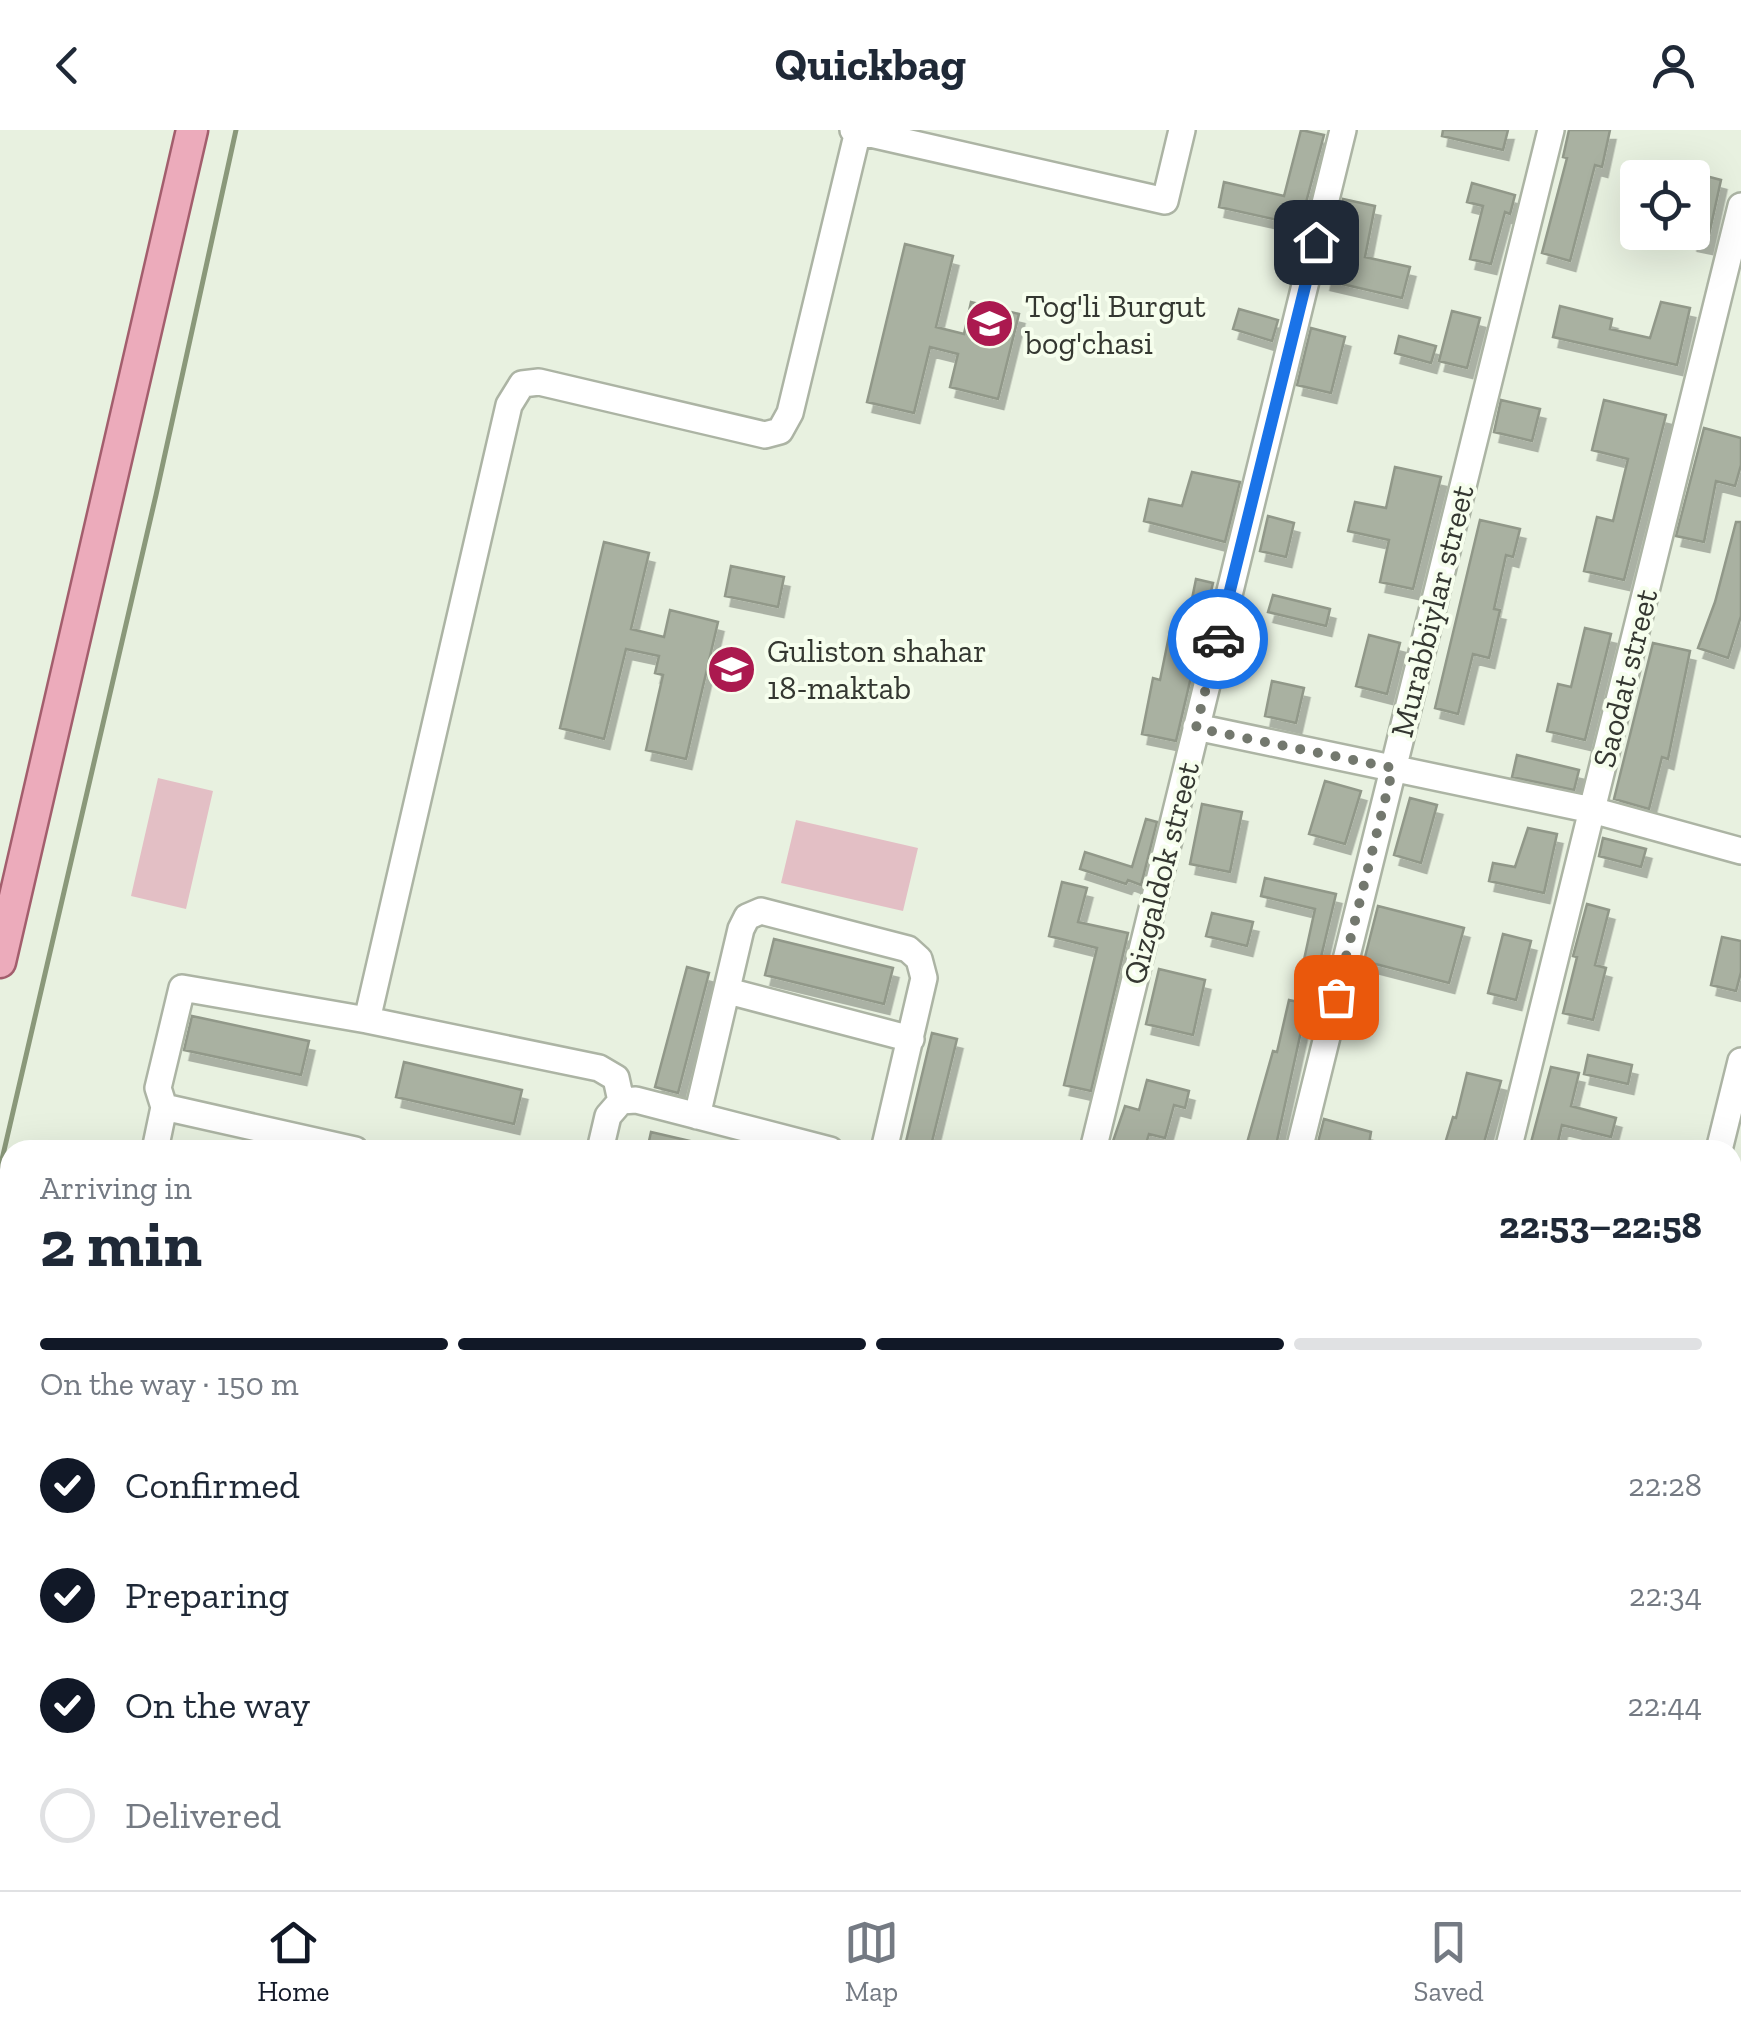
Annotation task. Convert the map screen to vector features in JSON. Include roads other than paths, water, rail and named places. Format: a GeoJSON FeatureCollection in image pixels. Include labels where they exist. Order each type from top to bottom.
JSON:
{"type":"FeatureCollection","features":[{"type":"Feature","properties":{"kind":"main road"},"geometry":{"type":"LineString","coordinates":[[0,962],[192,130]]}},
{"type":"Feature","properties":{"kind":"street"},"geometry":{"type":"LineString","coordinates":[[367,1020],[510,406],[522,384],[539,382],[765,435],[780,432],[790,414],[856,131],[1166,201],[1182,130]]}},
{"type":"Feature","properties":{"kind":"street","name":"Qizgaldok street"},"geometry":{"type":"LineString","coordinates":[[1095,1140],[1343,130]]}},
{"type":"Feature","properties":{"kind":"street","name":"Murabbiylar street"},"geometry":{"type":"LineString","coordinates":[[1300,1140],[1552,130]]}},
{"type":"Feature","properties":{"kind":"street","name":"Saodat street"},"geometry":{"type":"LineString","coordinates":[[1510,1140],[1741,206]]}},
{"type":"Feature","properties":{"kind":"street"},"geometry":{"type":"LineString","coordinates":[[1196,728],[1592,810],[1741,851]]}},
{"type":"Feature","properties":{"kind":"street"},"geometry":{"type":"LineString","coordinates":[[697,1116],[741,929],[747,917],[761,911],[908,949],[919,959],[924,978],[886,1140]]}},
{"type":"Feature","properties":{"kind":"street"},"geometry":{"type":"LineString","coordinates":[[157,1140],[164,1107],[158,1088],[182,988],[367,1020],[598,1068],[616,1078],[621,1101]]}},
{"type":"Feature","properties":{"kind":"street"},"geometry":{"type":"LineString","coordinates":[[728,991],[910,1039]]}},
{"type":"Feature","properties":{"kind":"street"},"geometry":{"type":"LineString","coordinates":[[1722,1140],[1741,1062]]}},
{"type":"Feature","properties":{"kind":"street"},"geometry":{"type":"LineString","coordinates":[[602,1140],[608,1116],[621,1101],[636,1100],[791,1140]]}},
{"type":"Feature","properties":{"kind":"street"},"geometry":{"type":"LineString","coordinates":[[164,1107],[311,1140]]}},
{"type":"Feature","properties":{"kind":"waterway"},"geometry":{"type":"LineString","coordinates":[[6,1140],[236,130]]}},
{"type":"Feature","properties":{"kind":"place","name":"Tog'li Burgut bog'chasi"},"geometry":{"type":"Point","coordinates":[990,324]}},
{"type":"Feature","properties":{"kind":"place","name":"Guliston shahar 18-maktab"},"geometry":{"type":"Point","coordinates":[732,669]}}]}
